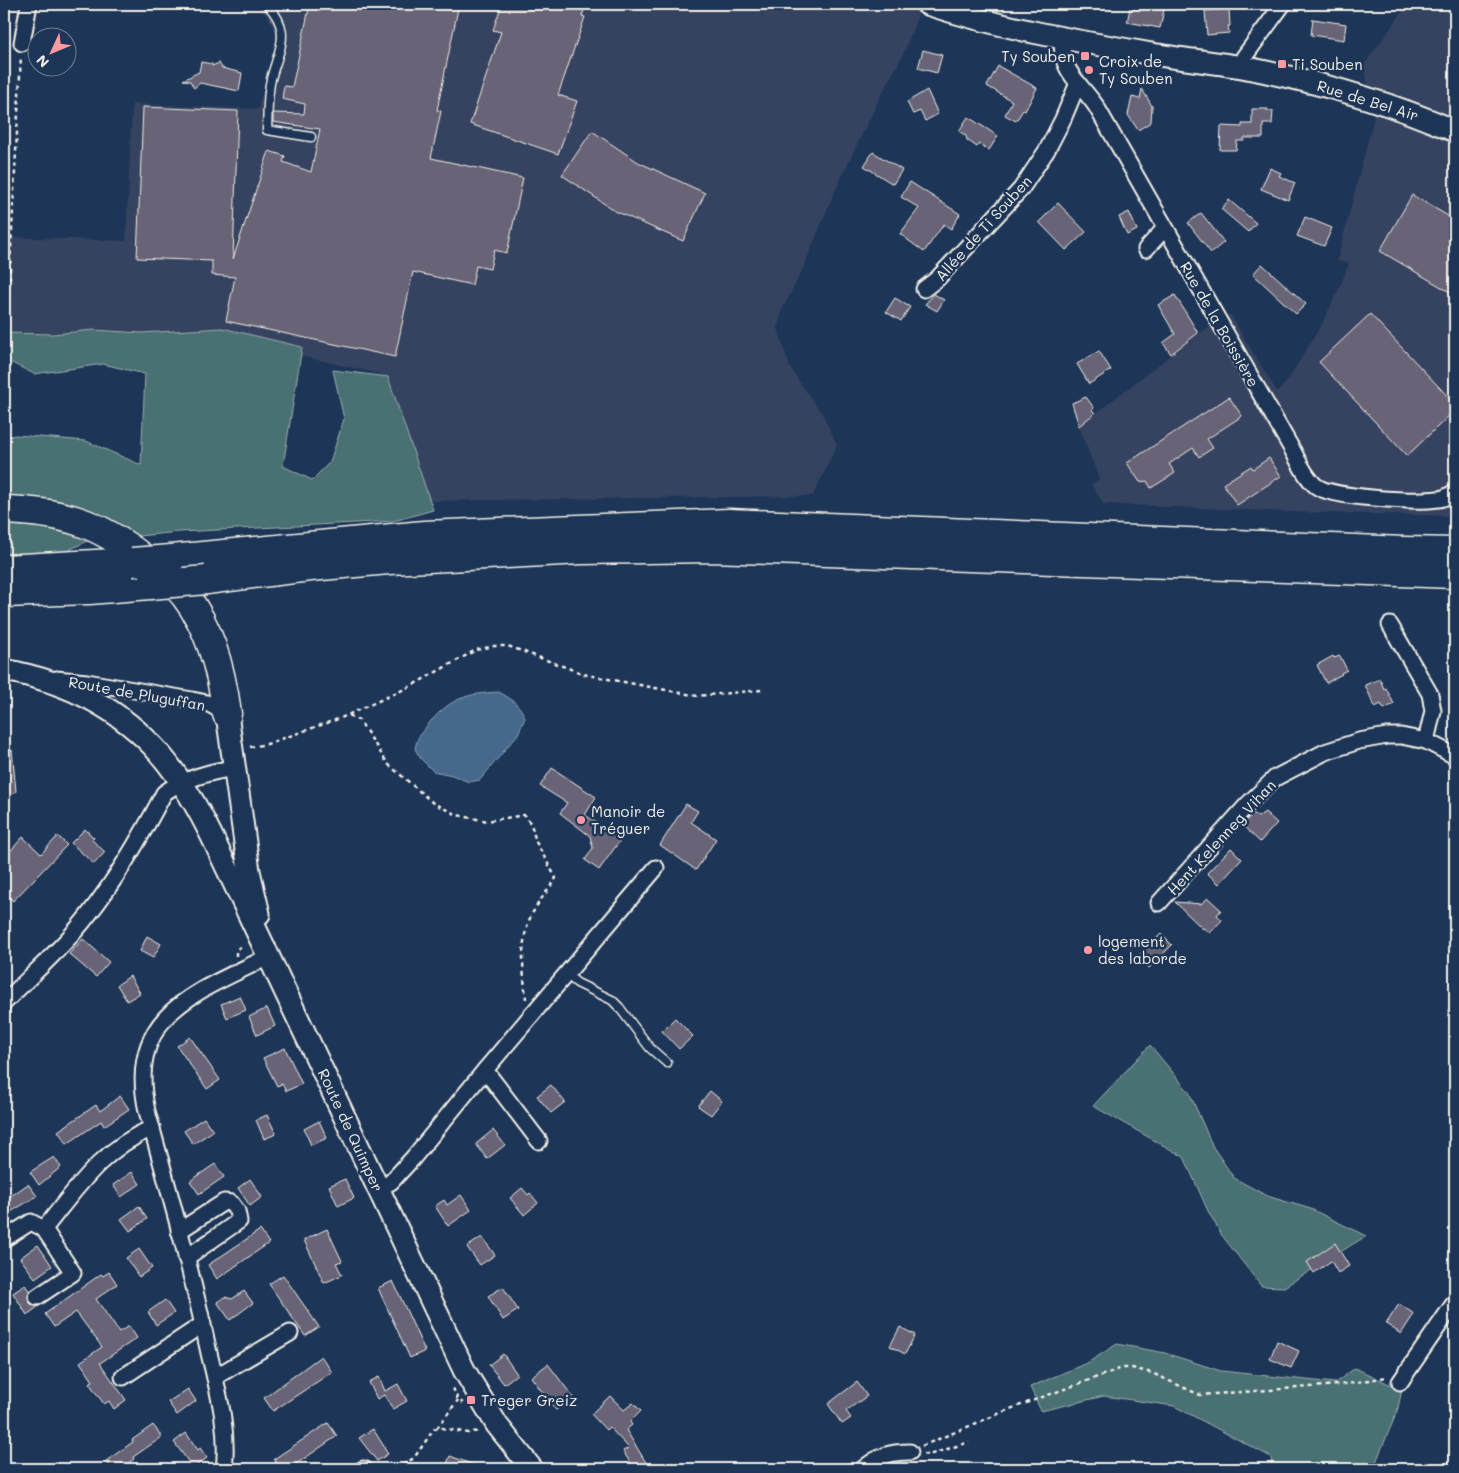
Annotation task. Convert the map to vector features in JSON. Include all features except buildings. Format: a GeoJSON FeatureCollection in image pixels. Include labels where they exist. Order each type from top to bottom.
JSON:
{"type":"FeatureCollection","features":[{"type":"Feature","properties":{"kind":"highway"},"geometry":{"type":"LineString","coordinates":[[4,510],[51,514],[76,520],[102,530],[129,548],[178,587],[187,597],[210,642],[224,687],[227,714]]}},
{"type":"Feature","properties":{"kind":"highway"},"geometry":{"type":"LineString","coordinates":[[4,569],[171,559],[424,534],[729,523],[1404,551],[1452,569]]}},
{"type":"Feature","properties":{"kind":"highway"},"geometry":{"type":"LineString","coordinates":[[4,593],[89,590],[150,585],[389,560],[582,550],[711,548],[1452,569]]}},
{"type":"Feature","properties":{"kind":"main road","name":"Rue de Bel Air"},"geometry":{"type":"LineString","coordinates":[[926,4],[975,19],[1064,38],[1242,68],[1336,88],[1377,100],[1455,130]]}},
{"type":"Feature","properties":{"kind":"main road","name":"Route de Pluguffan"},"geometry":{"type":"LineString","coordinates":[[4,670],[44,678],[83,695],[114,713],[137,731],[160,753],[182,784]]}},
{"type":"Feature","properties":{"kind":"main road"},"geometry":{"type":"LineString","coordinates":[[227,714],[249,871],[270,956]]}},
{"type":"Feature","properties":{"kind":"main road","name":"Route de Quimper"},"geometry":{"type":"LineString","coordinates":[[182,784],[207,827],[270,956],[464,1370],[497,1425],[532,1469]]}},
{"type":"Feature","properties":{"kind":"street"},"geometry":{"type":"LineString","coordinates":[[22,43],[30,4]]}},
{"type":"Feature","properties":{"kind":"street"},"geometry":{"type":"LineString","coordinates":[[1242,68],[1244,57],[1283,4]]}},
{"type":"Feature","properties":{"kind":"street","name":"Rue de la Boissière"},"geometry":{"type":"LineString","coordinates":[[1064,38],[1062,48],[1067,69],[1096,106],[1289,444],[1317,486],[1334,493],[1404,500],[1435,500],[1445,498],[1455,492]]}},
{"type":"Feature","properties":{"kind":"street","name":"Allée de Ti Souben"},"geometry":{"type":"LineString","coordinates":[[924,289],[937,279],[1021,189],[1047,150],[1063,119],[1078,83]]}},
{"type":"Feature","properties":{"kind":"street"},"geometry":{"type":"LineString","coordinates":[[1146,249],[1165,228]]}},
{"type":"Feature","properties":{"kind":"street"},"geometry":{"type":"LineString","coordinates":[[1390,625],[1422,678],[1431,700],[1432,717],[1426,740]]}},
{"type":"Feature","properties":{"kind":"street","name":"Route de Pluguffan"},"geometry":{"type":"LineString","coordinates":[[44,678],[87,682],[192,700],[207,703],[227,714]]}},
{"type":"Feature","properties":{"kind":"street","name":"Hent Kelenneg Vihan"},"geometry":{"type":"LineString","coordinates":[[1159,903],[1240,812],[1275,778],[1325,752],[1359,741],[1387,736],[1426,740],[1455,756]]}},
{"type":"Feature","properties":{"kind":"street"},"geometry":{"type":"LineString","coordinates":[[4,1003],[56,951],[88,915],[118,874],[164,793],[214,772],[234,759]]}},
{"type":"Feature","properties":{"kind":"street"},"geometry":{"type":"LineString","coordinates":[[378,1189],[391,1182],[407,1165],[656,868]]}},
{"type":"Feature","properties":{"kind":"street"},"geometry":{"type":"LineString","coordinates":[[224,1469],[224,1424],[203,1324],[143,1093],[142,1078],[146,1050],[154,1032],[174,1008],[189,996],[270,956]]}},
{"type":"Feature","properties":{"kind":"street"},"geometry":{"type":"LineString","coordinates":[[485,1070],[539,1141]]}},
{"type":"Feature","properties":{"kind":"street"},"geometry":{"type":"LineString","coordinates":[[44,1229],[81,1182],[108,1155],[128,1140],[152,1128]]}},
{"type":"Feature","properties":{"kind":"street"},"geometry":{"type":"LineString","coordinates":[[179,1231],[224,1202],[231,1203],[240,1218],[239,1221],[186,1258]]}},
{"type":"Feature","properties":{"kind":"street"},"geometry":{"type":"LineString","coordinates":[[4,1239],[31,1222],[44,1229],[73,1273],[37,1297]]}},
{"type":"Feature","properties":{"kind":"street"},"geometry":{"type":"LineString","coordinates":[[1400,1382],[1455,1302]]}},
{"type":"Feature","properties":{"kind":"street"},"geometry":{"type":"LineString","coordinates":[[123,1377],[203,1324]]}},
{"type":"Feature","properties":{"kind":"street"},"geometry":{"type":"LineString","coordinates":[[214,1377],[290,1333]]}},
{"type":"Feature","properties":{"kind":"street"},"geometry":{"type":"LineString","coordinates":[[863,1469],[892,1452],[910,1452]]}},
{"type":"Feature","properties":{"kind":"lane"},"geometry":{"type":"LineString","coordinates":[[267,4],[278,19],[283,40],[271,81],[267,130],[311,138]]}},
{"type":"Feature","properties":{"kind":"lane"},"geometry":{"type":"LineString","coordinates":[[567,975],[576,983],[612,1000],[650,1048],[667,1063]]}},
{"type":"Feature","properties":{"kind":"path"},"geometry":{"type":"LineString","coordinates":[[4,351],[6,344],[22,43]]}},
{"type":"Feature","properties":{"kind":"path"},"geometry":{"type":"LineString","coordinates":[[234,759],[267,744],[349,714],[411,686],[476,650],[494,646],[508,646],[587,675],[697,696],[762,690]]}},
{"type":"Feature","properties":{"kind":"path"},"geometry":{"type":"LineString","coordinates":[[349,714],[359,720],[388,764],[433,803],[456,815],[487,821],[524,815],[531,824],[536,842],[556,878],[535,908],[525,933],[524,979],[528,1021]]}},
{"type":"Feature","properties":{"kind":"path"},"geometry":{"type":"LineString","coordinates":[[910,1452],[1010,1409],[1122,1368],[1132,1368],[1152,1374],[1200,1395],[1338,1385],[1388,1377],[1396,1378],[1400,1382]]}},
{"type":"Feature","properties":{"kind":"path"},"geometry":{"type":"LineString","coordinates":[[396,1469],[414,1458],[430,1434],[438,1428],[458,1400]]}},
{"type":"Feature","properties":{"kind":"path"},"geometry":{"type":"LineString","coordinates":[[438,1428],[468,1433],[480,1430],[487,1431],[497,1425]]}},
{"type":"Feature","properties":{"kind":"path"},"geometry":{"type":"LineString","coordinates":[[910,1452],[929,1455],[969,1442]]}},
{"type":"Feature","properties":{"kind":"shaded area"},"geometry":{"type":"Polygon","coordinates":[[[254,4],[922,4],[903,55],[880,97],[835,191],[801,273],[782,310],[778,328],[790,368],[823,415],[837,445],[813,496],[425,501],[380,374],[238,342],[184,336],[4,359],[9,237],[126,241],[132,104],[258,109],[276,40],[275,30],[269,18],[254,4]]]}},
{"type":"Feature","properties":{"kind":"shaded area"},"geometry":{"type":"Polygon","coordinates":[[[1408,4],[1455,4],[1455,516],[1290,512],[1104,504],[1091,485],[1099,479],[1079,426],[1198,334],[1230,314],[1277,392],[1286,383],[1322,324],[1349,263],[1337,261],[1374,117],[1364,65],[1408,4]]]}},
{"type":"Feature","properties":{"kind":"shaded area"},"geometry":{"type":"Polygon","coordinates":[[[499,692],[518,706],[525,718],[518,734],[480,780],[469,782],[452,775],[433,771],[421,759],[415,749],[419,737],[430,722],[446,707],[461,698],[499,692]]]}},
{"type":"Feature","properties":{"kind":"green space"},"geometry":{"type":"Polygon","coordinates":[[[222,328],[302,347],[283,466],[312,480],[330,462],[344,419],[333,370],[388,377],[433,510],[394,521],[179,532],[87,541],[57,556],[4,554],[4,437],[16,435],[86,441],[141,465],[145,374],[103,364],[34,374],[4,359],[4,333],[53,334],[94,330],[141,333],[222,328]]]}},
{"type":"Feature","properties":{"kind":"green space"},"geometry":{"type":"Polygon","coordinates":[[[1150,1045],[1189,1092],[1213,1147],[1234,1178],[1267,1196],[1311,1209],[1366,1236],[1284,1287],[1261,1286],[1221,1234],[1208,1211],[1184,1157],[1093,1106],[1150,1045]]]}},
{"type":"Feature","properties":{"kind":"green space"},"geometry":{"type":"Polygon","coordinates":[[[1117,1344],[1165,1353],[1221,1371],[1335,1383],[1355,1368],[1402,1390],[1397,1412],[1373,1469],[1272,1469],[1271,1457],[1174,1406],[1104,1396],[1041,1411],[1030,1387],[1089,1362],[1117,1344]]]}},
{"type":"Feature","properties":{"kind":"place","name":"Ty Souben"},"geometry":{"type":"Point","coordinates":[1085,56]}},
{"type":"Feature","properties":{"kind":"place","name":"Ti Souben"},"geometry":{"type":"Point","coordinates":[1282,64]}},
{"type":"Feature","properties":{"kind":"place","name":"Croix de Ty Souben"},"geometry":{"type":"Point","coordinates":[1089,70]}},
{"type":"Feature","properties":{"kind":"place","name":"Manoir de Tréguer"},"geometry":{"type":"Point","coordinates":[581,820]}},
{"type":"Feature","properties":{"kind":"place","name":"logement des laborde"},"geometry":{"type":"Point","coordinates":[1088,950]}},
{"type":"Feature","properties":{"kind":"place","name":"Treger Greiz"},"geometry":{"type":"Point","coordinates":[471,1400]}}]}
